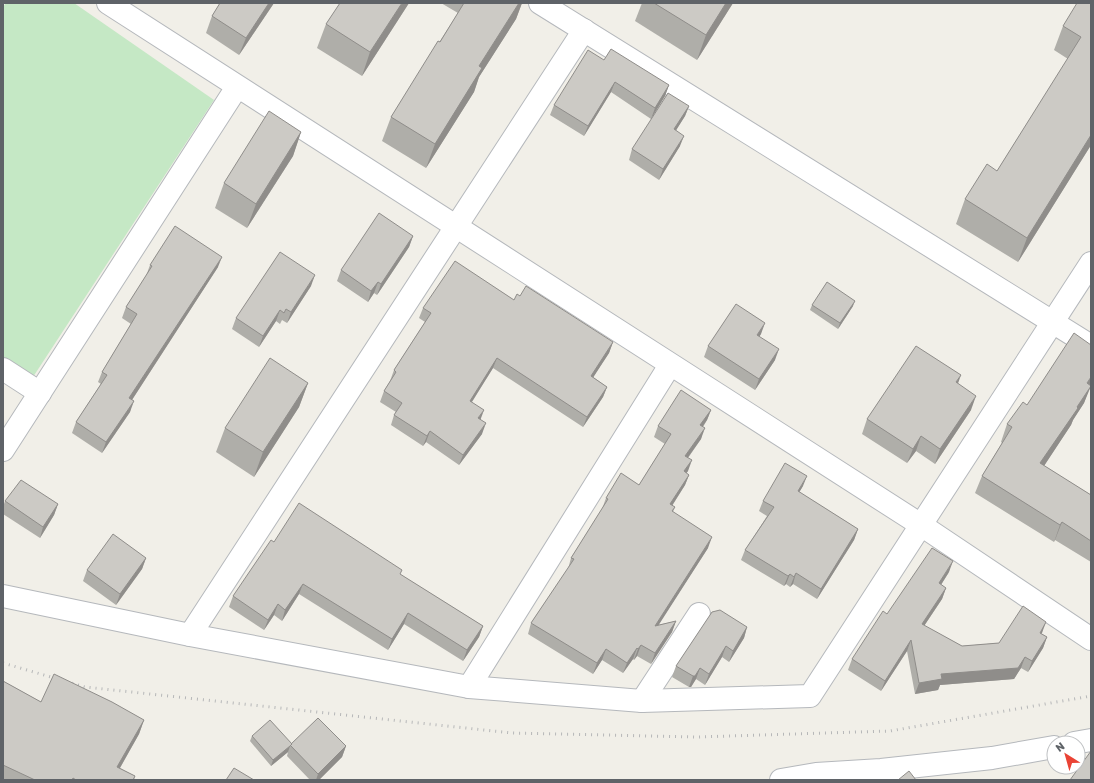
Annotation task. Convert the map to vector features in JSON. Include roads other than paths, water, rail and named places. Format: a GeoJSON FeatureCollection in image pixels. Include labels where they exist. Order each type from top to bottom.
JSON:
{"type":"FeatureCollection","features":[{"type":"Feature","properties":{"kind":"street"},"geometry":{"type":"LineString","coordinates":[[108,3],[921,525],[1091,639]]}},
{"type":"Feature","properties":{"kind":"street"},"geometry":{"type":"LineString","coordinates":[[540,3],[1091,346]]}},
{"type":"Feature","properties":{"kind":"street"},"geometry":{"type":"LineString","coordinates":[[190,634],[584,30]]}},
{"type":"Feature","properties":{"kind":"street"},"geometry":{"type":"LineString","coordinates":[[3,450],[237,87]]}},
{"type":"Feature","properties":{"kind":"street"},"geometry":{"type":"LineString","coordinates":[[3,596],[190,634],[469,687],[642,701],[810,696],[1091,263]]}},
{"type":"Feature","properties":{"kind":"street"},"geometry":{"type":"LineString","coordinates":[[469,687],[670,365]]}},
{"type":"Feature","properties":{"kind":"street"},"geometry":{"type":"LineString","coordinates":[[3,369],[40,393]]}},
{"type":"Feature","properties":{"kind":"street"},"geometry":{"type":"LineString","coordinates":[[642,701],[698,614]]}},
{"type":"Feature","properties":{"kind":"street"},"geometry":{"type":"LineString","coordinates":[[781,780],[816,774],[881,770],[992,758],[1046,748]]}},
{"type":"Feature","properties":{"kind":"railway"},"geometry":{"type":"LineString","coordinates":[[3,663],[85,687],[512,733],[697,737],[890,731],[1091,696]]}}]}
